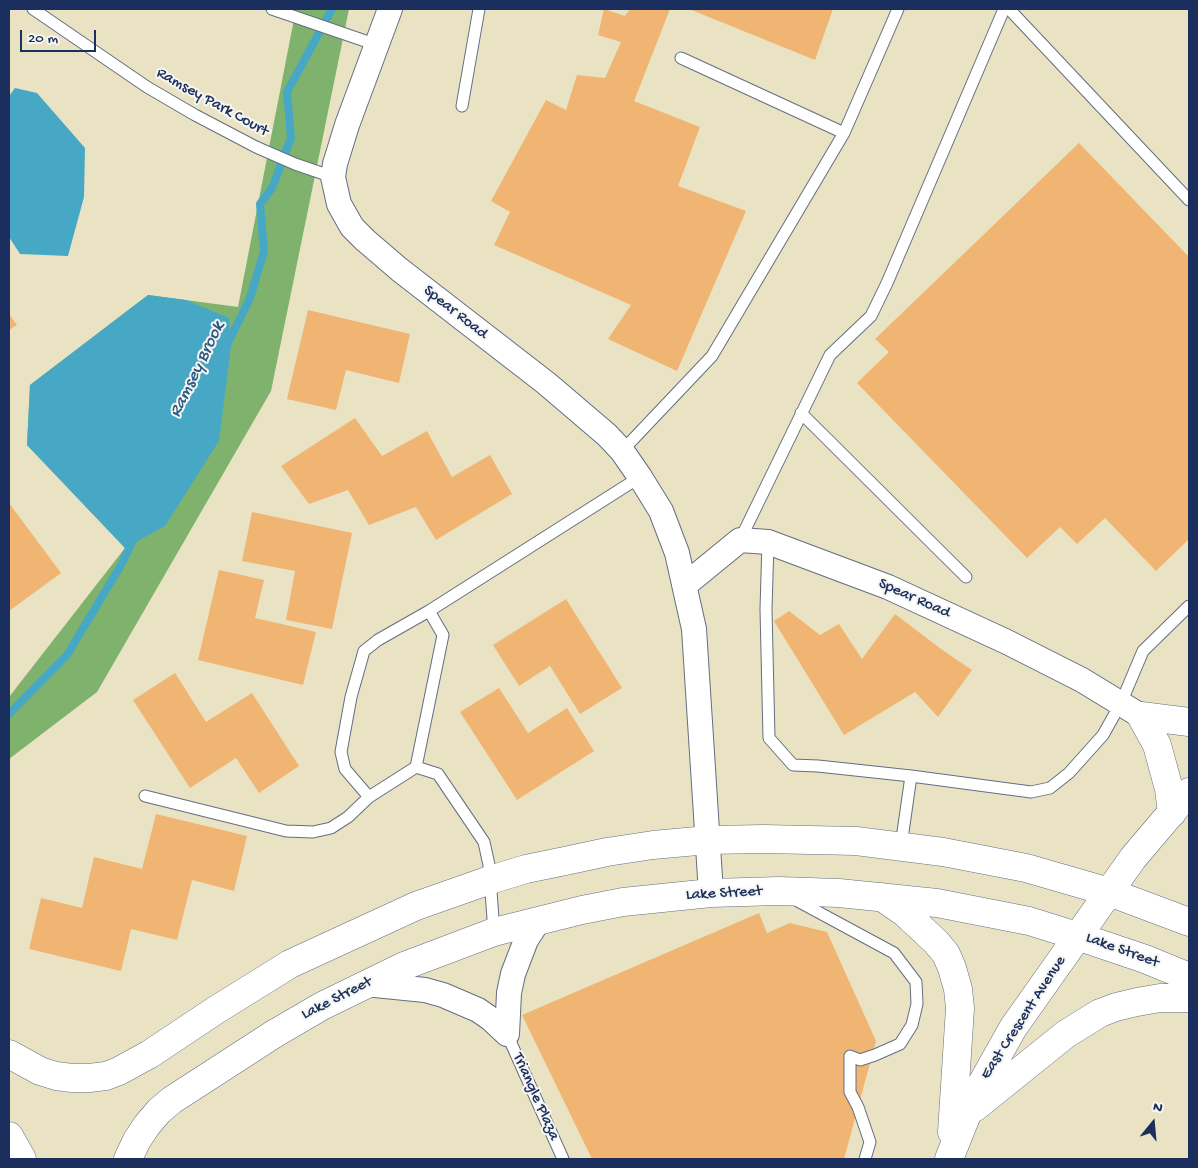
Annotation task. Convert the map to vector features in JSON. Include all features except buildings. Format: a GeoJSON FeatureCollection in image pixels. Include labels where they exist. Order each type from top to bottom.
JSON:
{"type":"FeatureCollection","features":[{"type":"Feature","properties":{"kind":"main road"},"geometry":{"type":"LineString","coordinates":[[1131,710],[1189,722]]}},
{"type":"Feature","properties":{"kind":"main road"},"geometry":{"type":"LineString","coordinates":[[1131,710],[1157,745],[1169,789],[1172,813]]}},
{"type":"Feature","properties":{"kind":"main road","name":"East Crescent Avenue"},"geometry":{"type":"LineString","coordinates":[[950,1157],[981,1085],[1013,1028],[1133,858],[1189,792]]}},
{"type":"Feature","properties":{"kind":"main road"},"geometry":{"type":"LineString","coordinates":[[9,1054],[40,1071],[56,1076],[89,1078],[106,1076],[120,1071],[150,1054],[290,964],[416,906],[526,869],[607,852],[653,845],[708,840],[812,839],[901,846],[980,858],[1026,868],[1109,892],[1189,922]]}},
{"type":"Feature","properties":{"kind":"main road","name":"Lake Street"},"geometry":{"type":"LineString","coordinates":[[128,1159],[142,1132],[159,1111],[180,1095],[274,1034],[322,1006],[404,966],[494,932],[538,920],[623,902],[711,893],[779,891],[880,896],[937,902],[1030,921],[1145,959],[1189,977]]}},
{"type":"Feature","properties":{"kind":"main road"},"geometry":{"type":"LineString","coordinates":[[880,896],[905,913],[936,942],[946,954],[958,988],[960,1008],[950,1157]]}},
{"type":"Feature","properties":{"kind":"main road"},"geometry":{"type":"LineString","coordinates":[[967,1114],[1050,1046],[1083,1022],[1116,1007],[1137,1002],[1160,998],[1189,998]]}},
{"type":"Feature","properties":{"kind":"main road"},"geometry":{"type":"LineString","coordinates":[[9,1136],[22,1159]]}},
{"type":"Feature","properties":{"kind":"street","name":"Spear Road"},"geometry":{"type":"LineString","coordinates":[[390,9],[339,148],[333,177],[339,204],[352,227],[364,240],[546,383],[607,435],[622,451],[661,511],[677,553],[694,629],[711,893]]}},
{"type":"Feature","properties":{"kind":"street","name":"Spear Road"},"geometry":{"type":"LineString","coordinates":[[740,540],[768,542],[888,587],[1048,661],[1131,710]]}},
{"type":"Feature","properties":{"kind":"street"},"geometry":{"type":"LineString","coordinates":[[685,585],[740,540]]}},
{"type":"Feature","properties":{"kind":"street","name":"Triangle Plaza"},"geometry":{"type":"LineString","coordinates":[[507,1034],[509,993],[513,974],[526,940],[538,920]]}},
{"type":"Feature","properties":{"kind":"street","name":"Triangle Plaza"},"geometry":{"type":"LineString","coordinates":[[365,984],[425,990],[443,995],[478,1010],[507,1034]]}},
{"type":"Feature","properties":{"kind":"lane","name":"Ramsey Park Court"},"geometry":{"type":"LineString","coordinates":[[33,9],[146,87],[195,115],[256,147],[295,164],[333,177]]}},
{"type":"Feature","properties":{"kind":"lane"},"geometry":{"type":"LineString","coordinates":[[272,9],[346,36],[377,45]]}},
{"type":"Feature","properties":{"kind":"lane"},"geometry":{"type":"LineString","coordinates":[[462,106],[479,9]]}},
{"type":"Feature","properties":{"kind":"lane"},"geometry":{"type":"LineString","coordinates":[[622,451],[712,356],[844,133],[898,9]]}},
{"type":"Feature","properties":{"kind":"lane"},"geometry":{"type":"LineString","coordinates":[[740,540],[830,355],[870,316],[887,283],[1004,9]]}},
{"type":"Feature","properties":{"kind":"lane"},"geometry":{"type":"LineString","coordinates":[[1009,9],[1189,200]]}},
{"type":"Feature","properties":{"kind":"lane"},"geometry":{"type":"LineString","coordinates":[[682,58],[844,133]]}},
{"type":"Feature","properties":{"kind":"lane"},"geometry":{"type":"LineString","coordinates":[[801,412],[966,577]]}},
{"type":"Feature","properties":{"kind":"lane"},"geometry":{"type":"LineString","coordinates":[[369,797],[345,769],[341,752],[351,697],[364,651],[378,640],[430,611],[640,477]]}},
{"type":"Feature","properties":{"kind":"lane"},"geometry":{"type":"LineString","coordinates":[[768,542],[766,609],[769,738],[793,765],[911,776],[1031,792],[1050,788],[1069,773],[1102,735],[1131,710],[1143,651],[1189,606]]}},
{"type":"Feature","properties":{"kind":"lane"},"geometry":{"type":"LineString","coordinates":[[145,796],[286,831],[313,832],[331,828],[348,817],[369,797],[416,767],[443,635],[430,611]]}},
{"type":"Feature","properties":{"kind":"lane"},"geometry":{"type":"LineString","coordinates":[[416,767],[438,774],[484,842],[490,880],[494,932]]}},
{"type":"Feature","properties":{"kind":"lane"},"geometry":{"type":"LineString","coordinates":[[901,846],[911,776]]}},
{"type":"Feature","properties":{"kind":"lane"},"geometry":{"type":"LineString","coordinates":[[779,891],[894,953],[916,982],[917,1004],[912,1025],[900,1044],[875,1056],[860,1060],[850,1056],[850,1092],[858,1107],[870,1142],[865,1159]]}},
{"type":"Feature","properties":{"kind":"lane","name":"Triangle Plaza"},"geometry":{"type":"LineString","coordinates":[[507,1034],[563,1159]]}},
{"type":"Feature","properties":{"kind":"green space"},"geometry":{"type":"Polygon","coordinates":[[[296,9],[349,9],[271,391],[97,692],[9,759],[9,697],[125,548],[27,445],[30,385],[148,295],[238,307],[296,9]]]}},
{"type":"Feature","properties":{"kind":"water"},"geometry":{"type":"Polygon","coordinates":[[[15,88],[37,93],[85,148],[84,197],[68,256],[20,254],[9,237],[9,96],[15,88]]]}},
{"type":"Feature","properties":{"kind":"water"},"geometry":{"type":"Polygon","coordinates":[[[148,295],[186,300],[229,318],[231,346],[219,441],[165,526],[125,548],[27,445],[30,385],[148,295]]]}},
{"type":"Feature","properties":{"kind":"waterway","name":"Ramsey Brook"},"geometry":{"type":"LineString","coordinates":[[227,345],[250,298],[264,251],[260,204],[272,188],[291,138],[287,92],[332,9]]}},
{"type":"Feature","properties":{"kind":"waterway","name":"Ramsey Brook"},"geometry":{"type":"LineString","coordinates":[[9,714],[67,655],[121,565],[135,536]]}}]}
